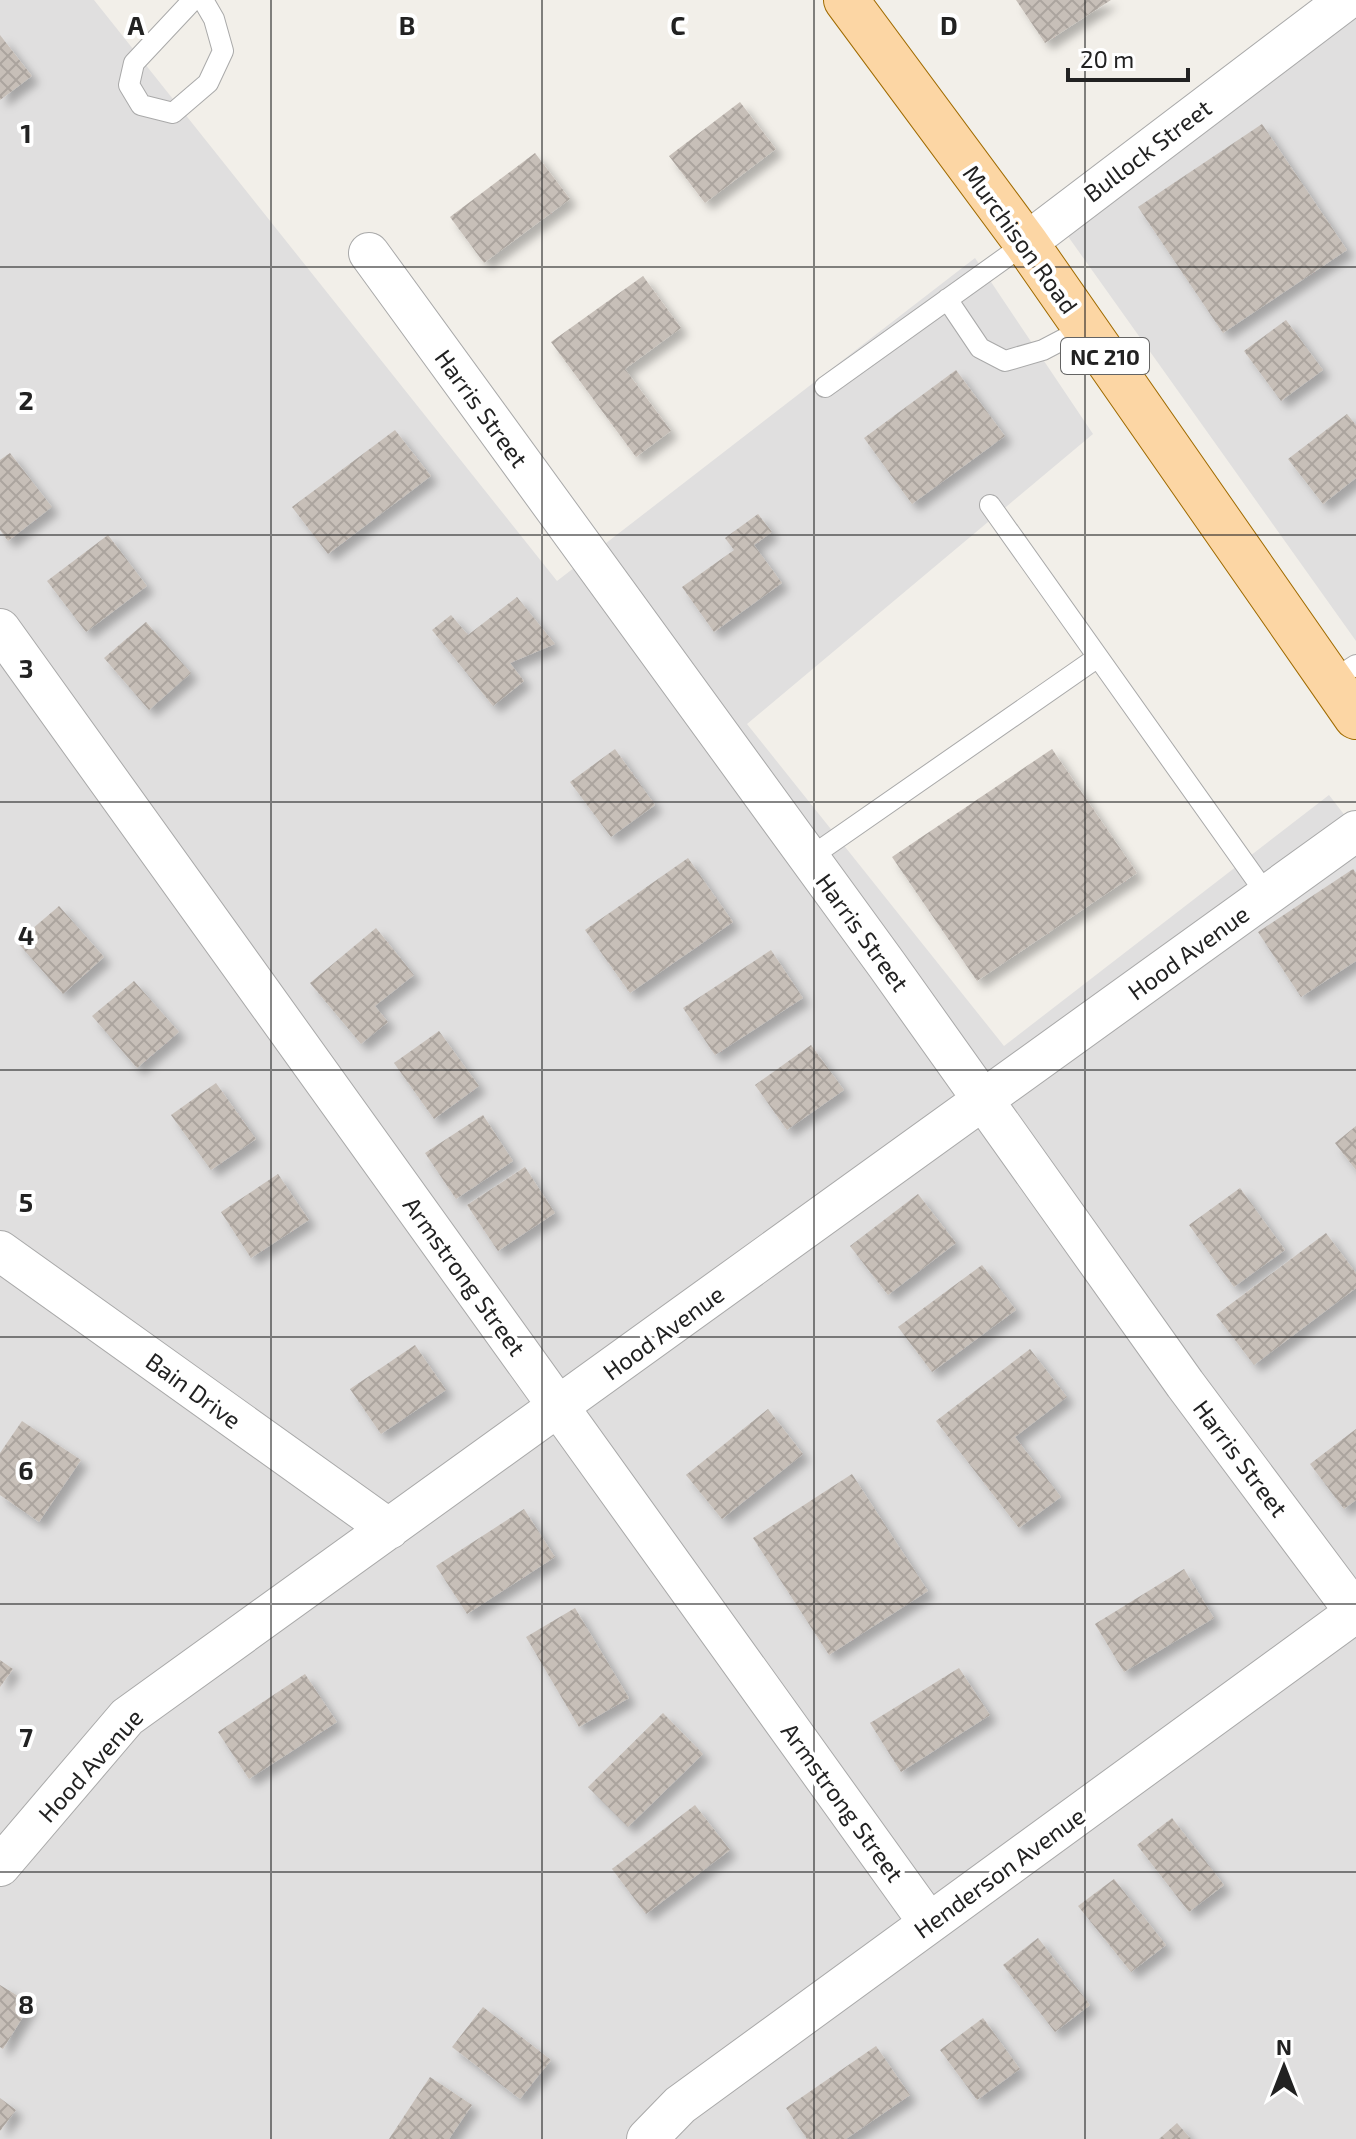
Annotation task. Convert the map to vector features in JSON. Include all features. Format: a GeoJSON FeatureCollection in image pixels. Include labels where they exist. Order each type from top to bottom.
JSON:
{"type":"FeatureCollection","features":[{"type":"Feature","properties":{"kind":"main road","name":"Murchison Road"},"geometry":{"type":"LineString","coordinates":[[846,0],[1085,328],[1343,673],[1356,717]]}},
{"type":"Feature","properties":{"kind":"street","name":"Bullock Street"},"geometry":{"type":"LineString","coordinates":[[1026,243],[1346,0]]}},
{"type":"Feature","properties":{"kind":"street","name":"Harris Street"},"geometry":{"type":"LineString","coordinates":[[369,253],[809,858],[1185,1384],[1356,1612]]}},
{"type":"Feature","properties":{"kind":"street","name":"Armstrong Street"},"geometry":{"type":"LineString","coordinates":[[0,629],[929,1923]]}},
{"type":"Feature","properties":{"kind":"street","name":"Hood Avenue"},"geometry":{"type":"LineString","coordinates":[[0,1866],[127,1717],[1356,831]]}},
{"type":"Feature","properties":{"kind":"street","name":"Bain Drive"},"geometry":{"type":"LineString","coordinates":[[0,1251],[389,1529]]}},
{"type":"Feature","properties":{"kind":"street","name":"Henderson Avenue"},"geometry":{"type":"LineString","coordinates":[[647,2139],[680,2105],[1356,1612]]}},
{"type":"Feature","properties":{"kind":"lane"},"geometry":{"type":"LineString","coordinates":[[193,0],[134,63],[129,85],[141,105],[173,113],[208,83],[223,51],[214,19],[203,0]]}},
{"type":"Feature","properties":{"kind":"lane"},"geometry":{"type":"LineString","coordinates":[[825,387],[1026,243]]}},
{"type":"Feature","properties":{"kind":"lane"},"geometry":{"type":"LineString","coordinates":[[947,299],[980,348],[1005,361],[1043,350],[1085,328]]}},
{"type":"Feature","properties":{"kind":"lane"},"geometry":{"type":"LineString","coordinates":[[990,505],[1267,895]]}},
{"type":"Feature","properties":{"kind":"lane"},"geometry":{"type":"LineString","coordinates":[[809,858],[1098,657]]}},
{"type":"Feature","properties":{"kind":"shaded area"},"geometry":{"type":"Polygon","coordinates":[[[0,0],[94,0],[557,581],[975,258],[1093,434],[747,724],[1004,1046],[1329,795],[1356,830],[1356,2139],[0,2139],[0,0]]]}},
{"type":"Feature","properties":{"kind":"shaded area"},"geometry":{"type":"Polygon","coordinates":[[[1356,18],[1356,641],[1067,235],[1356,18]]]}},
{"type":"Feature","properties":{"kind":"building"},"geometry":{"type":"Polygon","coordinates":[[[1016,0],[1111,0],[1045,43],[1016,0]]]}},
{"type":"Feature","properties":{"kind":"building"},"geometry":{"type":"Polygon","coordinates":[[[0,35],[32,76],[0,100],[0,35]]]}},
{"type":"Feature","properties":{"kind":"building"},"geometry":{"type":"Polygon","coordinates":[[[740,102],[776,149],[705,203],[669,156],[740,102]]]}},
{"type":"Feature","properties":{"kind":"building"},"geometry":{"type":"Polygon","coordinates":[[[1262,124],[1347,250],[1223,333],[1138,207],[1262,124]]]}},
{"type":"Feature","properties":{"kind":"building"},"geometry":{"type":"Polygon","coordinates":[[[535,153],[570,199],[484,263],[450,217],[535,153]]]}},
{"type":"Feature","properties":{"kind":"building"},"geometry":{"type":"Polygon","coordinates":[[[643,276],[681,328],[625,369],[671,431],[636,457],[551,342],[643,276]]]}},
{"type":"Feature","properties":{"kind":"building"},"geometry":{"type":"Polygon","coordinates":[[[1286,320],[1323,370],[1281,401],[1244,351],[1286,320]]]}},
{"type":"Feature","properties":{"kind":"building"},"geometry":{"type":"Polygon","coordinates":[[[956,370],[1005,436],[912,504],[864,438],[956,370]]]}},
{"type":"Feature","properties":{"kind":"building"},"geometry":{"type":"Polygon","coordinates":[[[1347,414],[1356,425],[1356,478],[1323,504],[1288,459],[1347,414]]]}},
{"type":"Feature","properties":{"kind":"building"},"geometry":{"type":"Polygon","coordinates":[[[395,430],[431,476],[328,554],[292,507],[395,430]]]}},
{"type":"Feature","properties":{"kind":"building"},"geometry":{"type":"Polygon","coordinates":[[[10,453],[52,507],[8,541],[0,530],[0,460],[10,453]]]}},
{"type":"Feature","properties":{"kind":"building"},"geometry":{"type":"Polygon","coordinates":[[[758,514],[772,532],[754,545],[782,583],[714,632],[682,587],[734,550],[725,538],[758,514]]]}},
{"type":"Feature","properties":{"kind":"building"},"geometry":{"type":"Polygon","coordinates":[[[108,535],[147,586],[86,632],[47,581],[108,535]]]}},
{"type":"Feature","properties":{"kind":"building"},"geometry":{"type":"Polygon","coordinates":[[[517,597],[555,644],[510,663],[524,681],[493,706],[432,630],[451,615],[468,635],[517,597]]]}},
{"type":"Feature","properties":{"kind":"building"},"geometry":{"type":"Polygon","coordinates":[[[146,622],[191,673],[149,710],[104,658],[146,622]]]}},
{"type":"Feature","properties":{"kind":"building"},"geometry":{"type":"Polygon","coordinates":[[[615,749],[655,805],[611,837],[570,782],[615,749]]]}},
{"type":"Feature","properties":{"kind":"building"},"geometry":{"type":"Polygon","coordinates":[[[1052,749],[1137,873],[977,981],[892,857],[1052,749]]]}},
{"type":"Feature","properties":{"kind":"building"},"geometry":{"type":"Polygon","coordinates":[[[688,858],[733,922],[630,993],[585,930],[688,858]]]}},
{"type":"Feature","properties":{"kind":"building"},"geometry":{"type":"Polygon","coordinates":[[[1353,869],[1356,873],[1356,961],[1301,997],[1258,932],[1353,869]]]}},
{"type":"Feature","properties":{"kind":"building"},"geometry":{"type":"Polygon","coordinates":[[[59,906],[104,957],[63,994],[17,942],[59,906]]]}},
{"type":"Feature","properties":{"kind":"building"},"geometry":{"type":"Polygon","coordinates":[[[376,928],[414,975],[375,1006],[388,1022],[361,1044],[310,983],[376,928]]]}},
{"type":"Feature","properties":{"kind":"building"},"geometry":{"type":"Polygon","coordinates":[[[771,950],[803,998],[715,1055],[683,1008],[771,950]]]}},
{"type":"Feature","properties":{"kind":"building"},"geometry":{"type":"Polygon","coordinates":[[[134,981],[179,1032],[137,1068],[92,1016],[134,981]]]}},
{"type":"Feature","properties":{"kind":"building"},"geometry":{"type":"Polygon","coordinates":[[[439,1031],[479,1086],[434,1119],[394,1063],[439,1031]]]}},
{"type":"Feature","properties":{"kind":"building"},"geometry":{"type":"Polygon","coordinates":[[[811,1045],[844,1090],[787,1130],[755,1085],[811,1045]]]}},
{"type":"Feature","properties":{"kind":"building"},"geometry":{"type":"Polygon","coordinates":[[[216,1083],[256,1139],[211,1170],[171,1115],[216,1083]]]}},
{"type":"Feature","properties":{"kind":"building"},"geometry":{"type":"Polygon","coordinates":[[[483,1115],[513,1161],[456,1199],[425,1153],[483,1115]]]}},
{"type":"Feature","properties":{"kind":"building"},"geometry":{"type":"Polygon","coordinates":[[[1356,1126],[1356,1170],[1335,1143],[1356,1126]]]}},
{"type":"Feature","properties":{"kind":"building"},"geometry":{"type":"Polygon","coordinates":[[[525,1167],[555,1213],[498,1251],[467,1205],[525,1167]]]}},
{"type":"Feature","properties":{"kind":"building"},"geometry":{"type":"Polygon","coordinates":[[[278,1174],[309,1220],[251,1258],[221,1212],[278,1174]]]}},
{"type":"Feature","properties":{"kind":"building"},"geometry":{"type":"Polygon","coordinates":[[[1240,1188],[1285,1250],[1234,1287],[1189,1225],[1240,1188]]]}},
{"type":"Feature","properties":{"kind":"building"},"geometry":{"type":"Polygon","coordinates":[[[918,1194],[956,1243],[888,1295],[850,1246],[918,1194]]]}},
{"type":"Feature","properties":{"kind":"building"},"geometry":{"type":"Polygon","coordinates":[[[1326,1233],[1356,1273],[1356,1288],[1254,1365],[1216,1315],[1326,1233]]]}},
{"type":"Feature","properties":{"kind":"building"},"geometry":{"type":"Polygon","coordinates":[[[982,1265],[1016,1310],[932,1372],[898,1327],[982,1265]]]}},
{"type":"Feature","properties":{"kind":"building"},"geometry":{"type":"Polygon","coordinates":[[[415,1345],[446,1390],[381,1434],[350,1389],[415,1345]]]}},
{"type":"Feature","properties":{"kind":"building"},"geometry":{"type":"Polygon","coordinates":[[[1030,1349],[1067,1397],[1015,1437],[1061,1497],[1019,1528],[936,1421],[1030,1349]]]}},
{"type":"Feature","properties":{"kind":"building"},"geometry":{"type":"Polygon","coordinates":[[[768,1409],[803,1454],[722,1519],[686,1475],[768,1409]]]}},
{"type":"Feature","properties":{"kind":"building"},"geometry":{"type":"Polygon","coordinates":[[[22,1421],[81,1460],[39,1522],[0,1495],[0,1453],[22,1421]]]}},
{"type":"Feature","properties":{"kind":"building"},"geometry":{"type":"Polygon","coordinates":[[[1356,1429],[1356,1500],[1344,1509],[1310,1464],[1356,1429]]]}},
{"type":"Feature","properties":{"kind":"building"},"geometry":{"type":"Polygon","coordinates":[[[852,1474],[928,1591],[829,1655],[753,1538],[852,1474]]]}},
{"type":"Feature","properties":{"kind":"building"},"geometry":{"type":"Polygon","coordinates":[[[524,1509],[555,1557],[467,1614],[436,1566],[524,1509]]]}},
{"type":"Feature","properties":{"kind":"building"},"geometry":{"type":"Polygon","coordinates":[[[1184,1569],[1214,1618],[1124,1672],[1095,1624],[1184,1569]]]}},
{"type":"Feature","properties":{"kind":"building"},"geometry":{"type":"Polygon","coordinates":[[[575,1608],[629,1698],[579,1727],[526,1637],[575,1608]]]}},
{"type":"Feature","properties":{"kind":"building"},"geometry":{"type":"Polygon","coordinates":[[[0,1660],[13,1669],[0,1687],[0,1660]]]}},
{"type":"Feature","properties":{"kind":"building"},"geometry":{"type":"Polygon","coordinates":[[[959,1668],[990,1715],[901,1772],[870,1723],[959,1668]]]}},
{"type":"Feature","properties":{"kind":"building"},"geometry":{"type":"Polygon","coordinates":[[[305,1674],[337,1722],[249,1779],[218,1732],[305,1674]]]}},
{"type":"Feature","properties":{"kind":"building"},"geometry":{"type":"Polygon","coordinates":[[[663,1713],[703,1754],[628,1827],[588,1787],[663,1713]]]}},
{"type":"Feature","properties":{"kind":"building"},"geometry":{"type":"Polygon","coordinates":[[[695,1805],[730,1850],[646,1914],[612,1869],[695,1805]]]}},
{"type":"Feature","properties":{"kind":"building"},"geometry":{"type":"Polygon","coordinates":[[[1172,1818],[1224,1885],[1189,1912],[1137,1845],[1172,1818]]]}},
{"type":"Feature","properties":{"kind":"building"},"geometry":{"type":"Polygon","coordinates":[[[1114,1879],[1166,1945],[1131,1972],[1078,1906],[1114,1879]]]}},
{"type":"Feature","properties":{"kind":"building"},"geometry":{"type":"Polygon","coordinates":[[[1038,1938],[1090,2005],[1055,2032],[1003,1965],[1038,1938]]]}},
{"type":"Feature","properties":{"kind":"building"},"geometry":{"type":"Polygon","coordinates":[[[0,1985],[31,2004],[3,2049],[0,2047],[0,1985]]]}},
{"type":"Feature","properties":{"kind":"building"},"geometry":{"type":"Polygon","coordinates":[[[483,2007],[551,2060],[520,2099],[452,2047],[483,2007]]]}},
{"type":"Feature","properties":{"kind":"building"},"geometry":{"type":"Polygon","coordinates":[[[983,2018],[1020,2069],[977,2100],[940,2050],[983,2018]]]}},
{"type":"Feature","properties":{"kind":"building"},"geometry":{"type":"Polygon","coordinates":[[[876,2046],[910,2095],[846,2139],[807,2139],[786,2108],[876,2046]]]}},
{"type":"Feature","properties":{"kind":"building"},"geometry":{"type":"Polygon","coordinates":[[[430,2077],[472,2105],[449,2139],[389,2139],[430,2077]]]}},
{"type":"Feature","properties":{"kind":"building"},"geometry":{"type":"Polygon","coordinates":[[[0,2098],[16,2110],[0,2131],[0,2098]]]}},
{"type":"Feature","properties":{"kind":"building"},"geometry":{"type":"Polygon","coordinates":[[[1177,2123],[1191,2139],[1159,2139],[1177,2123]]]}}]}
